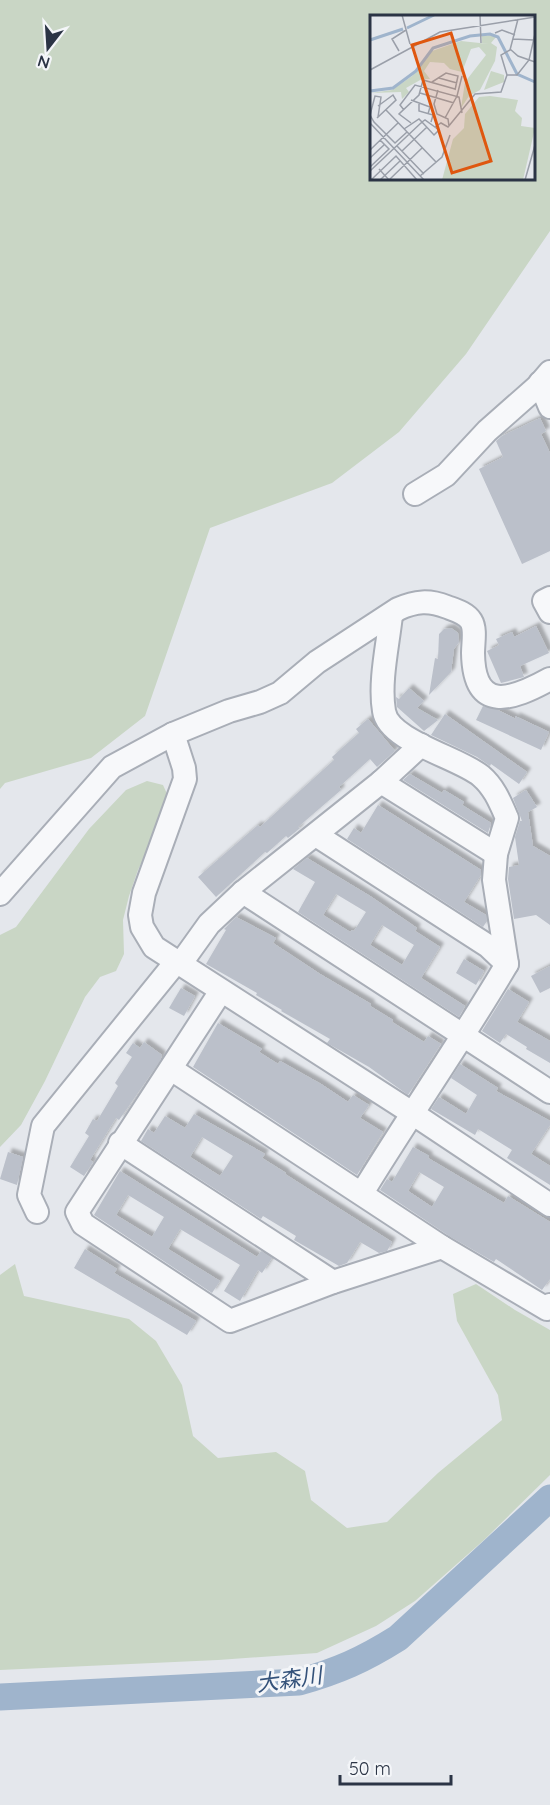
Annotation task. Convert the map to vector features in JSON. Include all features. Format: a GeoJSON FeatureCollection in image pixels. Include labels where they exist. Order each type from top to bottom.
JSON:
{"type":"FeatureCollection","features":[{"type":"Feature","properties":{"kind":"street"},"geometry":{"type":"LineString","coordinates":[[545,378],[550,408]]}},
{"type":"Feature","properties":{"kind":"street"},"geometry":{"type":"LineString","coordinates":[[415,494],[446,476],[487,431],[545,378]]}},
{"type":"Feature","properties":{"kind":"street"},"geometry":{"type":"LineString","coordinates":[[550,598],[544,601],[550,612]]}},
{"type":"Feature","properties":{"kind":"street"},"geometry":{"type":"LineString","coordinates":[[0,894],[112,767],[173,734],[280,693],[317,662],[398,609],[421,601],[440,604],[466,615],[472,622],[476,675],[484,689],[492,695],[501,698],[513,697],[528,692],[550,679]]}},
{"type":"Feature","properties":{"kind":"street"},"geometry":{"type":"LineString","coordinates":[[362,1193],[464,1036],[507,964],[494,880],[495,854],[507,818],[492,786],[478,774],[397,730],[384,714],[383,688],[391,615]]}},
{"type":"Feature","properties":{"kind":"street"},"geometry":{"type":"LineString","coordinates":[[173,734],[184,768],[185,779],[144,893],[140,915],[142,927],[154,947],[182,963],[221,991],[412,1113],[550,1205]]}},
{"type":"Feature","properties":{"kind":"street"},"geometry":{"type":"LineString","coordinates":[[37,1212],[29,1195],[43,1126],[172,967],[182,963],[209,924],[243,892],[381,782],[421,745]]}},
{"type":"Feature","properties":{"kind":"street"},"geometry":{"type":"LineString","coordinates":[[381,782],[495,854]]}},
{"type":"Feature","properties":{"kind":"street"},"geometry":{"type":"LineString","coordinates":[[316,835],[488,946],[507,964]]}},
{"type":"Feature","properties":{"kind":"street"},"geometry":{"type":"LineString","coordinates":[[243,892],[550,1092]]}},
{"type":"Feature","properties":{"kind":"street"},"geometry":{"type":"LineString","coordinates":[[221,991],[77,1212],[83,1224],[230,1321],[333,1282],[442,1247]]}},
{"type":"Feature","properties":{"kind":"street"},"geometry":{"type":"LineString","coordinates":[[171,1069],[442,1247],[547,1309],[550,1305]]}},
{"type":"Feature","properties":{"kind":"street"},"geometry":{"type":"LineString","coordinates":[[120,1143],[333,1282]]}},
{"type":"Feature","properties":{"kind":"green space"},"geometry":{"type":"Polygon","coordinates":[[[0,0],[550,0],[550,231],[466,354],[399,432],[332,483],[210,528],[145,716],[91,758],[5,783],[0,789],[0,0]]]}},
{"type":"Feature","properties":{"kind":"green space"},"geometry":{"type":"Polygon","coordinates":[[[147,781],[163,785],[168,796],[157,830],[138,870],[129,896],[123,920],[124,954],[116,971],[100,977],[85,997],[21,1125],[0,1147],[0,935],[16,927],[89,829],[126,790],[147,781]]]}},
{"type":"Feature","properties":{"kind":"green space"},"geometry":{"type":"Polygon","coordinates":[[[15,1264],[24,1296],[129,1319],[156,1341],[182,1385],[193,1436],[218,1458],[276,1452],[305,1471],[311,1500],[347,1528],[387,1522],[438,1473],[502,1420],[498,1395],[457,1321],[453,1294],[476,1284],[550,1330],[550,1475],[484,1540],[415,1601],[376,1626],[317,1653],[0,1670],[0,1275],[15,1264]]]}},
{"type":"Feature","properties":{"kind":"building"},"geometry":{"type":"Polygon","coordinates":[[[540,418],[546,431],[541,434],[550,453],[550,551],[522,564],[479,469],[503,457],[496,441],[540,418]]]}},
{"type":"Feature","properties":{"kind":"building"},"geometry":{"type":"Polygon","coordinates":[[[536,626],[549,653],[520,666],[524,677],[501,683],[487,651],[499,645],[496,639],[512,632],[514,637],[536,626]]]}},
{"type":"Feature","properties":{"kind":"building"},"geometry":{"type":"Polygon","coordinates":[[[451,628],[458,633],[459,642],[454,649],[451,672],[429,695],[435,658],[438,659],[439,634],[444,629],[451,628]]]}},
{"type":"Feature","properties":{"kind":"building"},"geometry":{"type":"Polygon","coordinates":[[[409,688],[424,701],[417,708],[438,720],[424,731],[397,707],[396,697],[399,699],[409,688]]]}},
{"type":"Feature","properties":{"kind":"building"},"geometry":{"type":"Polygon","coordinates":[[[483,706],[516,719],[515,716],[549,732],[541,750],[476,720],[483,706]]]}},
{"type":"Feature","properties":{"kind":"building"},"geometry":{"type":"Polygon","coordinates":[[[445,714],[527,772],[519,784],[491,764],[490,766],[477,757],[431,735],[445,714]]]}},
{"type":"Feature","properties":{"kind":"building"},"geometry":{"type":"Polygon","coordinates":[[[368,719],[395,751],[377,767],[370,759],[339,787],[341,790],[298,827],[300,828],[288,838],[286,836],[267,853],[265,852],[216,897],[198,877],[258,825],[260,827],[334,760],[332,757],[359,733],[356,729],[368,719]]]}},
{"type":"Feature","properties":{"kind":"building"},"geometry":{"type":"Polygon","coordinates":[[[410,774],[442,793],[444,790],[464,802],[462,805],[491,823],[488,833],[403,780],[410,774]]]}},
{"type":"Feature","properties":{"kind":"building"},"geometry":{"type":"Polygon","coordinates":[[[526,790],[537,807],[528,812],[533,846],[550,856],[550,925],[536,915],[514,919],[508,879],[509,867],[519,865],[515,837],[520,821],[522,821],[513,798],[526,790]]]}},
{"type":"Feature","properties":{"kind":"building"},"geometry":{"type":"Polygon","coordinates":[[[378,805],[481,870],[481,875],[464,902],[486,915],[487,921],[483,927],[347,839],[354,828],[361,833],[378,805]]]}},
{"type":"Feature","properties":{"kind":"building"},"geometry":{"type":"Polygon","coordinates":[[[307,858],[370,896],[417,928],[415,931],[440,947],[421,978],[465,1006],[459,1017],[298,912],[315,882],[293,869],[307,858]],[[336,894],[323,915],[350,932],[354,931],[366,912],[336,894]],[[382,925],[370,945],[402,965],[414,945],[382,925]]]}},
{"type":"Feature","properties":{"kind":"building"},"geometry":{"type":"Polygon","coordinates":[[[236,917],[276,938],[273,943],[371,1004],[370,1006],[393,1020],[392,1022],[424,1042],[428,1036],[441,1044],[408,1095],[369,1067],[327,1043],[330,1039],[206,964],[226,930],[224,929],[236,917]]]}},
{"type":"Feature","properties":{"kind":"building"},"geometry":{"type":"Polygon","coordinates":[[[464,959],[484,971],[476,985],[456,973],[464,959]]]}},
{"type":"Feature","properties":{"kind":"building"},"geometry":{"type":"Polygon","coordinates":[[[550,966],[550,988],[540,993],[531,976],[550,966]]]}},
{"type":"Feature","properties":{"kind":"building"},"geometry":{"type":"Polygon","coordinates":[[[181,988],[195,996],[184,1016],[169,1008],[181,988]]]}},
{"type":"Feature","properties":{"kind":"building"},"geometry":{"type":"Polygon","coordinates":[[[508,989],[529,1002],[517,1022],[550,1041],[550,1063],[506,1034],[500,1043],[482,1031],[508,989]]]}},
{"type":"Feature","properties":{"kind":"building"},"geometry":{"type":"Polygon","coordinates":[[[218,1023],[262,1049],[259,1052],[278,1064],[280,1061],[348,1102],[353,1095],[369,1105],[360,1118],[383,1132],[357,1175],[193,1067],[218,1023]]]}},
{"type":"Feature","properties":{"kind":"building"},"geometry":{"type":"Polygon","coordinates":[[[144,1042],[162,1055],[160,1061],[119,1120],[116,1118],[90,1160],[93,1162],[84,1176],[70,1167],[89,1136],[85,1133],[93,1119],[97,1121],[118,1086],[115,1083],[132,1057],[126,1053],[133,1043],[140,1048],[144,1042]]]}},
{"type":"Feature","properties":{"kind":"building"},"geometry":{"type":"Polygon","coordinates":[[[460,1064],[498,1088],[496,1091],[550,1121],[550,1125],[531,1154],[550,1166],[550,1185],[507,1158],[512,1150],[478,1129],[475,1135],[431,1109],[439,1097],[466,1114],[477,1095],[451,1078],[460,1064]]]}},
{"type":"Feature","properties":{"kind":"building"},"geometry":{"type":"Polygon","coordinates":[[[194,1114],[265,1154],[262,1158],[285,1174],[392,1242],[387,1251],[379,1253],[360,1242],[347,1263],[339,1266],[294,1240],[296,1236],[263,1216],[261,1219],[141,1141],[148,1129],[154,1133],[165,1116],[185,1128],[194,1114]],[[202,1137],[190,1157],[220,1176],[233,1156],[202,1137]]]}},
{"type":"Feature","properties":{"kind":"building"},"geometry":{"type":"Polygon","coordinates":[[[413,1147],[504,1203],[508,1196],[550,1222],[550,1279],[542,1290],[496,1259],[494,1262],[449,1236],[380,1190],[387,1179],[392,1182],[413,1147]],[[419,1172],[408,1191],[432,1207],[444,1187],[419,1172]]]}},
{"type":"Feature","properties":{"kind":"building"},"geometry":{"type":"Polygon","coordinates":[[[8,1152],[23,1157],[17,1185],[0,1179],[8,1152]]]}},
{"type":"Feature","properties":{"kind":"building"},"geometry":{"type":"Polygon","coordinates":[[[120,1171],[257,1257],[261,1251],[272,1258],[262,1273],[258,1270],[240,1301],[224,1291],[240,1265],[180,1229],[168,1249],[220,1281],[212,1293],[94,1215],[120,1171]],[[128,1195],[116,1215],[152,1237],[164,1217],[128,1195]]]}},
{"type":"Feature","properties":{"kind":"building"},"geometry":{"type":"Polygon","coordinates":[[[85,1249],[117,1269],[114,1273],[196,1321],[187,1335],[74,1268],[85,1249]]]}},
{"type":"Feature","properties":{"kind":"waterway","name":"大森川"},"geometry":{"type":"LineString","coordinates":[[0,1697],[299,1682],[326,1674],[362,1659],[398,1638],[550,1498]]}}]}
